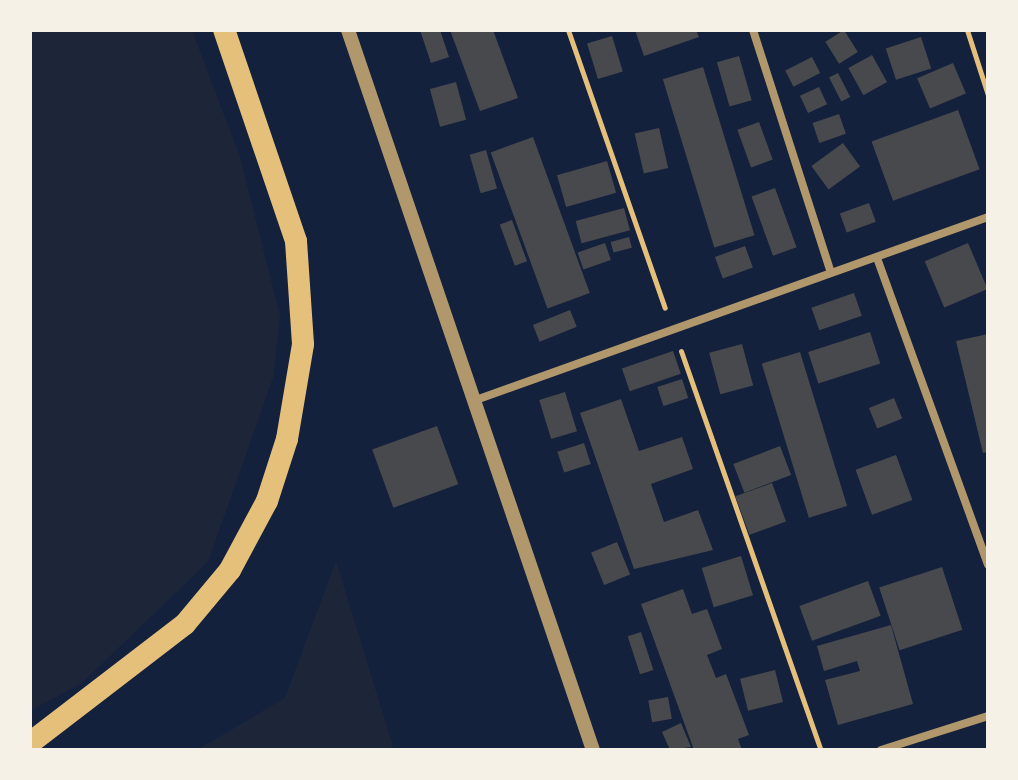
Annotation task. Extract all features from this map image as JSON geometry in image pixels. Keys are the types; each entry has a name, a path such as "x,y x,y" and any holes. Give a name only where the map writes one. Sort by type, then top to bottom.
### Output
{"highway":[{"path":"30,743 185,624 230,570 267,501 287,439 303,344 296,241 224,30"}],"street":[{"path":"348,30 593,750"},
{"path":"753,30 831,273"},
{"path":"473,401 988,217"},
{"path":"877,258 988,565"},
{"path":"881,750 988,716"}],"path":[{"path":"568,30 821,750"},
{"path":"967,30 988,95"}],"shaded area":[{"path":"30,30 192,30 240,157 280,316 273,378 208,562 82,683 30,711"},
{"path":"336,561 394,750 197,750 285,698"}],"building":[{"path":"420,30 440,30 449,57 431,63"},
{"path":"450,30 493,30 518,98 480,111"},
{"path":"635,30 696,30 699,37 644,56"},
{"path":"844,30 858,52 839,64 825,42"},
{"path":"612,36 623,71 598,79 587,44"},
{"path":"921,37 931,68 896,80 886,48"},
{"path":"872,55 887,82 863,95 848,68"},
{"path":"739,56 752,100 730,107 717,62"},
{"path":"812,57 820,73 793,87 785,71"},
{"path":"953,63 966,93 930,109 917,78"},
{"path":"703,67 754,235 714,248 663,79"},
{"path":"838,73 850,97 841,102 829,78"},
{"path":"456,82 466,120 440,127 430,89"},
{"path":"819,87 827,104 808,113 800,96"},
{"path":"958,110 980,169 893,201 872,141"},
{"path":"839,114 846,134 819,143 813,123"},
{"path":"759,122 773,160 751,167 737,130"},
{"path":"659,128 668,168 644,174 635,134"},
{"path":"533,137 590,293 547,308 491,152"},
{"path":"843,143 860,166 828,189 811,166"},
{"path":"486,150 497,188 481,193 470,155"},
{"path":"607,161 616,193 566,207 557,175"},
{"path":"775,188 797,247 773,256 752,197"},
{"path":"869,203 876,222 847,232 840,214"},
{"path":"624,208 630,230 582,243 576,221"},
{"path":"512,220 527,261 515,266 500,224"},
{"path":"629,237 632,248 613,253 611,242"},
{"path":"605,243 611,260 583,269 578,252"},
{"path":"968,243 988,289 944,307 925,261"},
{"path":"745,246 753,268 723,279 715,257"},
{"path":"854,293 862,316 819,330 811,308"},
{"path":"570,310 577,327 540,342 533,325"},
{"path":"870,332 880,363 818,383 808,352"},
{"path":"988,334 988,452 983,453 956,341"},
{"path":"742,344 753,386 720,394 709,353"},
{"path":"673,351 681,374 630,391 622,369"},
{"path":"800,352 847,506 809,518 762,364"},
{"path":"682,379 688,398 663,406 657,387"},
{"path":"565,392 577,431 551,439 539,400"},
{"path":"894,398 902,418 877,429 869,408"},
{"path":"621,399 639,451 682,437 693,469 651,484 664,522 698,510 713,550 634,569 580,413"},
{"path":"437,426 458,484 393,508 372,450"},
{"path":"584,443 591,464 564,473 557,452"},
{"path":"780,446 791,475 744,493 733,464"},
{"path":"896,455 912,500 872,515 856,470"},
{"path":"772,483 786,522 749,535 735,496"},
{"path":"617,542 630,574 604,585 591,552"},
{"path":"741,556 753,595 714,607 702,568"},
{"path":"942,567 962,630 900,650 879,587"},
{"path":"868,581 881,616 812,641 799,606"},
{"path":"683,589 692,614 707,609 722,649 707,655 716,678 726,674 749,735 738,739 742,750 694,750 641,604"},
{"path":"891,625 913,704 838,725 825,680 860,671 857,661 824,671 817,646"},
{"path":"641,632 653,670 640,674 628,636"},
{"path":"775,670 783,702 748,711 740,679"},
{"path":"668,697 672,719 652,722 648,700"},
{"path":"681,723 691,747 670,750 662,732"}]}
